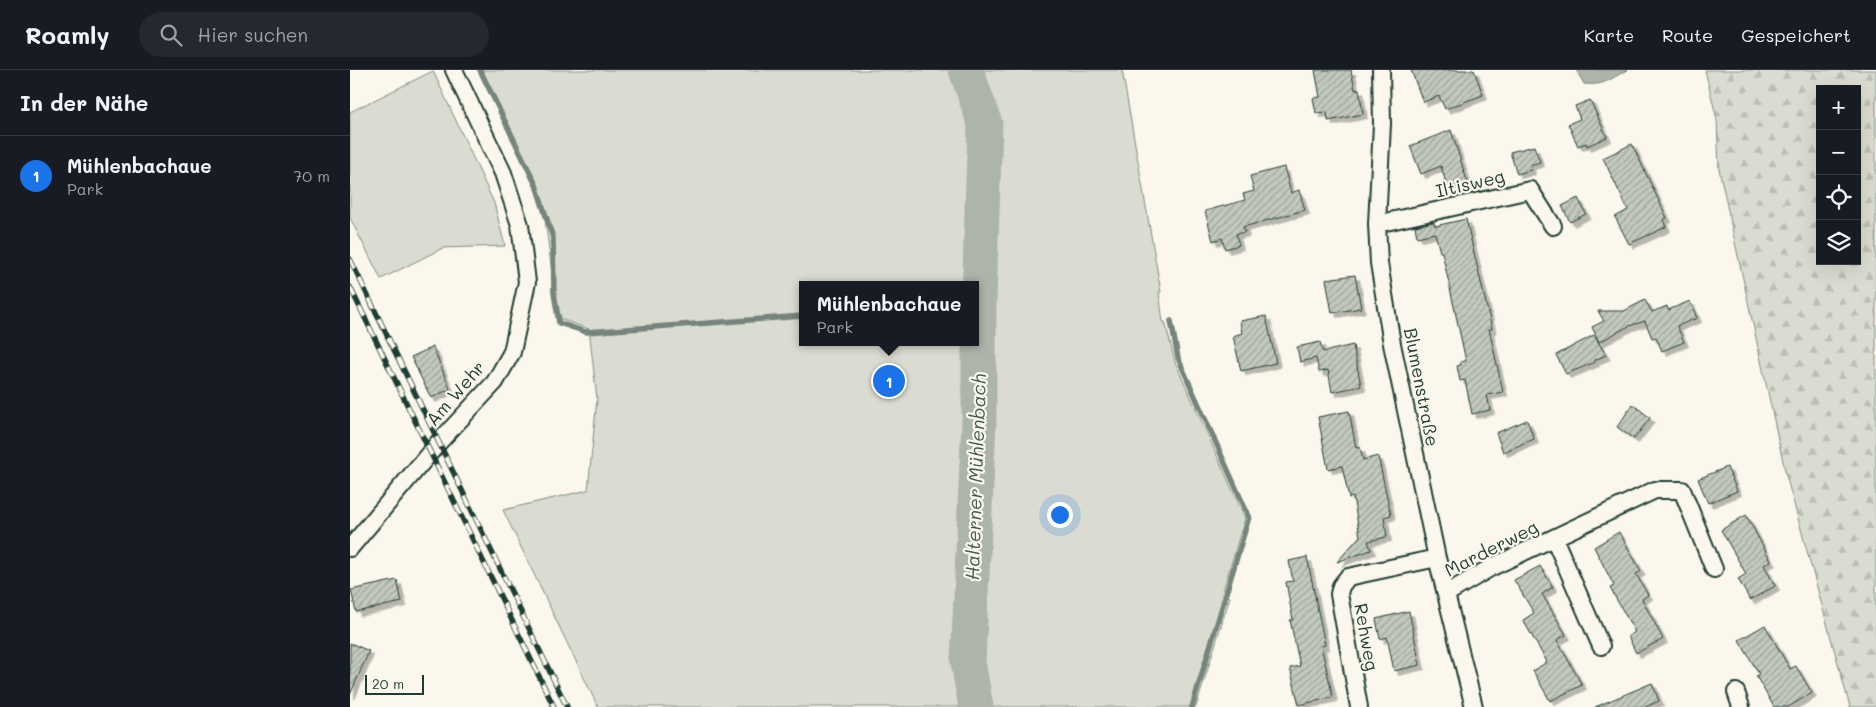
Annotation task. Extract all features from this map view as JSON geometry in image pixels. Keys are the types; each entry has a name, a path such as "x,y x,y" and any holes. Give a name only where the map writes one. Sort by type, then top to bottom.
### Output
{"street":[{"name":"Am Wehr","path":"350,548 438,442 495,382 512,352 527,282 520,225 503,173 454,70"},
{"name":"Blumenstraße","path":"1381,70 1382,124 1377,224 1379,263 1392,344 1436,558 1474,707"},
{"name":"Iltisweg","path":"1377,224 1530,190 1553,226"},
{"name":"Marderweg","path":"1446,594 1490,568 1655,490 1682,490 1714,569"},
{"name":"Marderweg","path":"1554,538 1601,646"},
{"name":"Rehweg","path":"1359,707 1338,594 1341,586 1348,577 1436,558"}],"green space":[{"path":"480,70 1122,70 1161,292 1159,292 1163,322 1165,322 1175,362 1245,518 1222,594 1230,597 1196,707 598,707 503,510 588,490 597,399 589,329 563,320 557,311 545,219 534,181"},
{"path":"1705,70 1876,70 1876,707 1850,707 1786,475 1719,169 1717,120"},
{"path":"433,71 494,203 505,246 443,248 381,279 350,218 350,112"}],"shaded area":[{"path":"1576,70 1628,70 1608,81 1598,84 1584,84"}],"building":[{"path":"1315,70 1351,70 1355,90 1359,89 1363,114 1328,121 1327,112 1316,113 1313,98 1320,97"},
{"path":"1411,70 1474,70 1483,95 1445,109 1439,96 1423,102"},
{"path":"1590,100 1607,137 1587,146 1586,143 1578,146 1568,124 1580,119 1575,106"},
{"path":"1451,130 1468,184 1448,190 1441,166 1421,174 1410,146"},
{"path":"1632,144 1667,218 1663,220 1666,227 1629,244 1615,217 1628,210 1603,158"},
{"path":"1534,146 1540,162 1530,165 1531,170 1517,174 1510,152"},
{"path":"1284,167 1291,193 1299,190 1305,210 1243,227 1245,232 1236,234 1239,245 1225,249 1222,238 1213,241 1205,211 1245,200 1243,194 1254,191 1250,176"},
{"path":"1578,198 1586,214 1570,222 1562,206"},
{"path":"1466,219 1492,329 1489,329 1503,392 1487,395 1490,410 1472,414 1465,380 1460,381 1457,366 1461,365 1460,362 1466,361 1442,252 1440,252 1435,233 1417,237 1415,226 1434,222 1435,226"},
{"path":"1355,275 1361,308 1332,313 1326,279"},
{"path":"1645,300 1652,312 1667,306 1668,310 1690,301 1697,318 1677,326 1684,342 1662,351 1656,337 1652,338 1645,321 1629,326 1599,342 1592,327 1604,321 1598,311 1624,311"},
{"path":"1266,316 1276,363 1241,371 1233,336 1242,333 1240,321"},
{"path":"1594,335 1606,355 1595,360 1595,362 1566,374 1556,355"},
{"path":"1320,342 1323,352 1353,345 1361,386 1332,392 1328,370 1319,372 1316,358 1300,362 1297,347"},
{"path":"433,347 450,389 431,398 411,357"},
{"path":"1633,404 1650,418 1634,439 1617,427"},
{"path":"1349,411 1356,448 1360,447 1363,460 1378,456 1391,515 1384,517 1387,537 1368,541 1371,550 1337,562 1360,536 1353,497 1349,498 1342,466 1328,469 1318,417"},
{"path":"1527,420 1534,439 1503,452 1496,433"},
{"path":"1727,467 1737,491 1708,503 1698,479"},
{"path":"1746,515 1771,561 1764,565 1775,586 1750,600 1738,579 1746,574 1721,530"},
{"path":"1619,532 1641,571 1636,574 1648,595 1642,599 1663,639 1636,653 1628,636 1635,632 1610,588 1614,586 1594,547"},
{"path":"1307,557 1325,645 1321,646 1333,697 1299,705 1290,668 1300,666 1290,620 1293,620 1286,582 1293,581 1289,561"},
{"path":"1540,566 1553,587 1542,594 1566,635 1557,640 1582,685 1550,701 1533,671 1547,662 1523,620 1534,613 1514,580"},
{"path":"397,580 402,602 356,612 351,590"},
{"path":"1409,611 1420,665 1394,671 1387,637 1380,639 1376,619"},
{"path":"1765,625 1790,669 1796,666 1812,693 1788,707 1774,707 1756,676 1759,674 1739,640"},
{"path":"350,643 369,651 350,695"},
{"path":"1652,683 1659,701 1645,707 1595,707"}],"waterway":[{"path":"480,70 536,185 553,238 554,293 559,323 586,332 799,316"},
{"name":"Halterner Mühlenbach","path":"966,70 985,124 979,301 979,420 968,662 976,707"},
{"path":"1171,321 1178,358 1249,517 1192,707"}],"railway":[{"path":"350,259 567,707"},
{"path":"350,287 554,707"}],"place":[{"name":"Mühlenbachaue","path":"889,381"}]}
